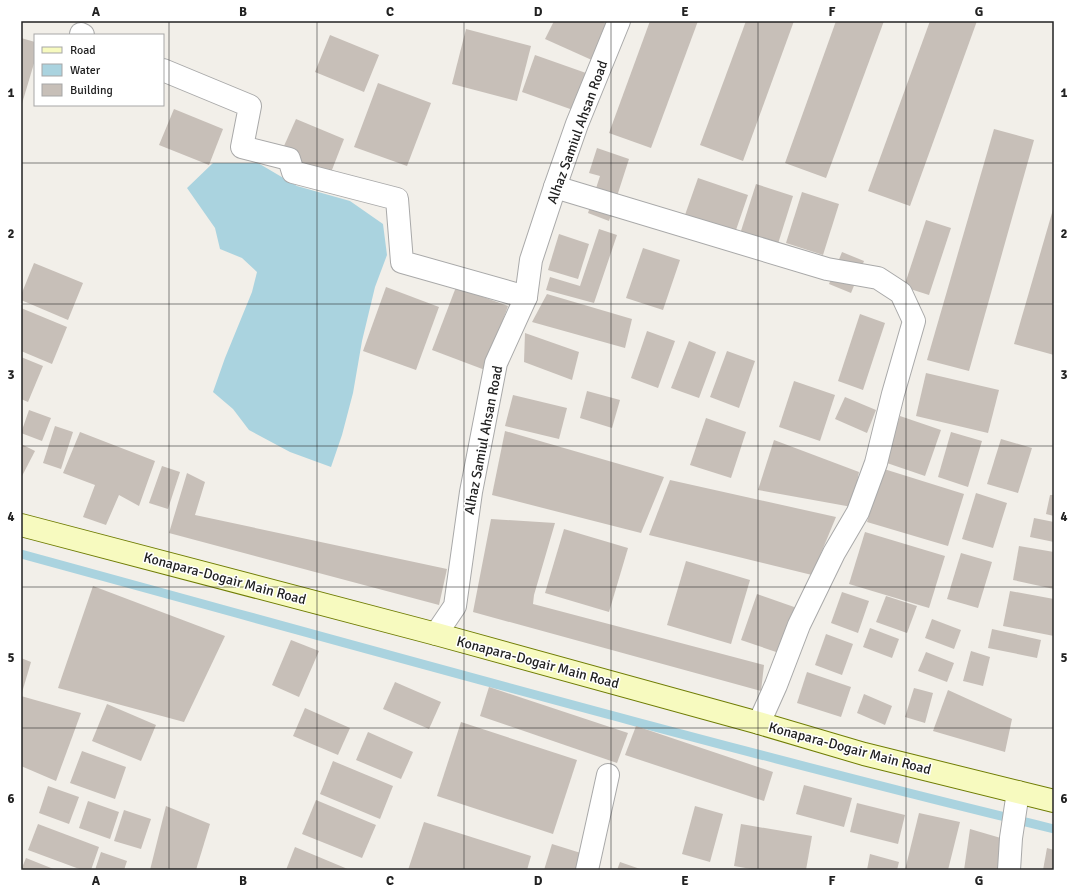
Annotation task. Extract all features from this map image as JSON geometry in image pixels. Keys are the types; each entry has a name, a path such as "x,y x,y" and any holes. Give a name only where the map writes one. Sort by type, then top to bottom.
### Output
{"main road":[{"name":"Konapara-Dogair Main Road","path":"21,525 436,634 759,723 1016,800 1054,801"}],"street":[{"name":"Alhaz Samiul Ahsan Road","path":"436,634 455,606 471,492 496,363 526,297 531,260 555,187 577,124 619,21"},
{"path":"164,70 250,106 242,147 289,159 293,172 398,199 402,262 526,297"},
{"path":"555,187 827,269 878,278 901,293 914,321 893,394 876,463 858,512 834,553 799,625 776,686 759,723"},
{"path":"588,870 608,775"},
{"path":"1009,870 1016,800"}],"water":[{"path":"213,163 258,163 297,186 350,201 383,224 387,255 375,287 362,341 353,393 342,435 331,467 290,452 249,430 233,409 213,392 252,292 257,272 242,258 220,249 215,228 187,188"}],"building":[{"path":"554,21 601,21 610,25 594,61 545,39"},
{"path":"650,21 698,21 651,148 609,133"},
{"path":"746,21 794,21 743,161 700,145"},
{"path":"836,21 884,21 826,178 785,163"},
{"path":"930,21 977,21 910,206 868,191"},
{"path":"466,29 531,46 517,101 452,84"},
{"path":"330,35 379,55 364,92 315,72"},
{"path":"21,38 34,42 34,63 21,107"},
{"path":"535,55 586,73 573,110 522,92"},
{"path":"378,83 431,103 407,166 354,147"},
{"path":"174,109 223,129 209,165 159,145"},
{"path":"296,119 344,139 330,175 280,155"},
{"path":"994,129 1034,140 969,371 927,360"},
{"path":"597,148 629,159 609,221 588,213 600,176 589,173"},
{"path":"698,178 748,195 735,233 685,215"},
{"path":"756,184 793,196 777,247 740,234"},
{"path":"802,192 839,204 823,255 786,243"},
{"path":"1054,206 1054,355 1014,344"},
{"path":"926,220 951,228 929,295 904,287"},
{"path":"599,229 617,235 594,303 546,290 550,277 580,286"},
{"path":"559,234 589,244 578,279 548,270"},
{"path":"643,248 680,260 663,310 626,298"},
{"path":"842,252 864,261 851,293 829,284"},
{"path":"34,263 83,283 68,320 21,300 21,295"},
{"path":"386,287 439,307 416,370 363,351"},
{"path":"456,287 508,306 485,370 432,350"},
{"path":"547,294 632,319 625,348 532,322"},
{"path":"21,308 67,327 52,364 21,351"},
{"path":"860,314 885,323 863,390 838,381"},
{"path":"647,331 675,341 658,388 631,378"},
{"path":"525,333 579,352 572,380 524,362"},
{"path":"689,341 716,352 699,398 671,388"},
{"path":"727,351 755,361 739,408 710,397"},
{"path":"21,357 43,366 28,402 21,399"},
{"path":"926,373 999,390 988,433 916,416"},
{"path":"794,381 835,395 820,441 779,427"},
{"path":"587,391 620,400 612,428 580,418"},
{"path":"513,395 567,408 559,439 505,426"},
{"path":"845,397 876,410 867,433 835,419"},
{"path":"29,410 51,418 42,441 21,433"},
{"path":"900,416 941,430 925,476 884,462"},
{"path":"706,418 746,432 731,478 690,465"},
{"path":"55,426 73,432 61,469 43,463"},
{"path":"505,431 664,477 641,533 492,495"},
{"path":"80,432 155,461 139,506 119,495 106,525 83,517 95,485 63,473"},
{"path":"951,432 982,441 968,487 938,477"},
{"path":"1001,439 1032,448 1018,493 987,484"},
{"path":"774,440 859,472 852,507 758,490"},
{"path":"21,444 35,451 21,478"},
{"path":"162,466 180,472 168,509 149,503"},
{"path":"884,469 964,494 948,546 867,522"},
{"path":"187,473 205,482 195,515 447,569 439,605 169,533"},
{"path":"670,480 836,517 812,575 649,535"},
{"path":"976,493 1007,503 993,548 962,539"},
{"path":"1050,495 1054,495 1054,516 1046,514"},
{"path":"1034,518 1054,522 1054,542 1030,537"},
{"path":"491,519 555,523 534,595 533,604 764,665 761,691 473,612"},
{"path":"564,529 628,548 609,612 545,593"},
{"path":"865,532 945,556 929,608 849,584"},
{"path":"1019,546 1054,552 1054,589 1013,580"},
{"path":"961,553 992,562 978,608 947,599"},
{"path":"686,561 750,580 731,644 667,625"},
{"path":"93,586 225,636 184,722 58,688"},
{"path":"1010,591 1054,599 1054,636 1003,626"},
{"path":"842,592 869,601 858,633 831,623"},
{"path":"757,594 797,608 782,654 741,640"},
{"path":"886,596 917,606 907,633 876,622"},
{"path":"932,619 961,630 954,649 925,638"},
{"path":"870,628 899,639 892,658 863,647"},
{"path":"992,629 1041,640 1037,658 988,648"},
{"path":"826,634 853,644 842,675 815,665"},
{"path":"291,640 319,651 299,697 272,685"},
{"path":"971,651 990,657 983,686 963,681"},
{"path":"926,652 954,663 947,682 918,671"},
{"path":"21,658 31,662 21,696"},
{"path":"807,672 851,687 841,717 797,703"},
{"path":"395,682 441,702 429,729 383,709"},
{"path":"489,687 628,733 617,763 480,716"},
{"path":"914,688 933,693 925,723 905,717"},
{"path":"948,690 1012,719 1005,752 933,731"},
{"path":"864,694 892,706 885,725 857,713"},
{"path":"21,696 81,713 56,781 21,766"},
{"path":"107,704 156,725 141,761 92,741"},
{"path":"305,708 350,728 338,755 293,736"},
{"path":"461,722 577,760 553,834 437,796"},
{"path":"636,726 773,772 764,801 625,755"},
{"path":"368,732 413,752 401,779 356,760"},
{"path":"82,751 126,767 115,799 70,783"},
{"path":"333,761 393,786 380,819 320,794"},
{"path":"804,785 852,798 844,827 796,814"},
{"path":"48,786 79,797 69,824 39,813"},
{"path":"316,800 376,825 362,858 302,834"},
{"path":"88,801 119,812 110,839 79,828"},
{"path":"857,803 905,815 898,844 850,832"},
{"path":"166,806 210,824 196,870 150,870"},
{"path":"695,806 723,814 710,862 682,854"},
{"path":"124,810 151,819 141,849 114,841"},
{"path":"919,813 960,822 948,870 905,870"},
{"path":"424,822 531,856 527,870 408,870"},
{"path":"38,824 99,847 91,870 82,870 28,850"},
{"path":"741,824 812,836 806,870 757,870 734,866"},
{"path":"970,829 1011,841 1007,870 964,870"},
{"path":"552,844 600,859 596,870 544,870"},
{"path":"295,847 350,870 286,870"},
{"path":"1047,848 1054,850 1054,870 1043,870"},
{"path":"101,852 127,861 124,870 95,870"},
{"path":"870,854 899,862 897,870 867,870"},
{"path":"26,858 56,870 21,870"},
{"path":"620,862 643,870 617,870"}],"waterway":[{"path":"21,554 666,730 1054,829"}]}
